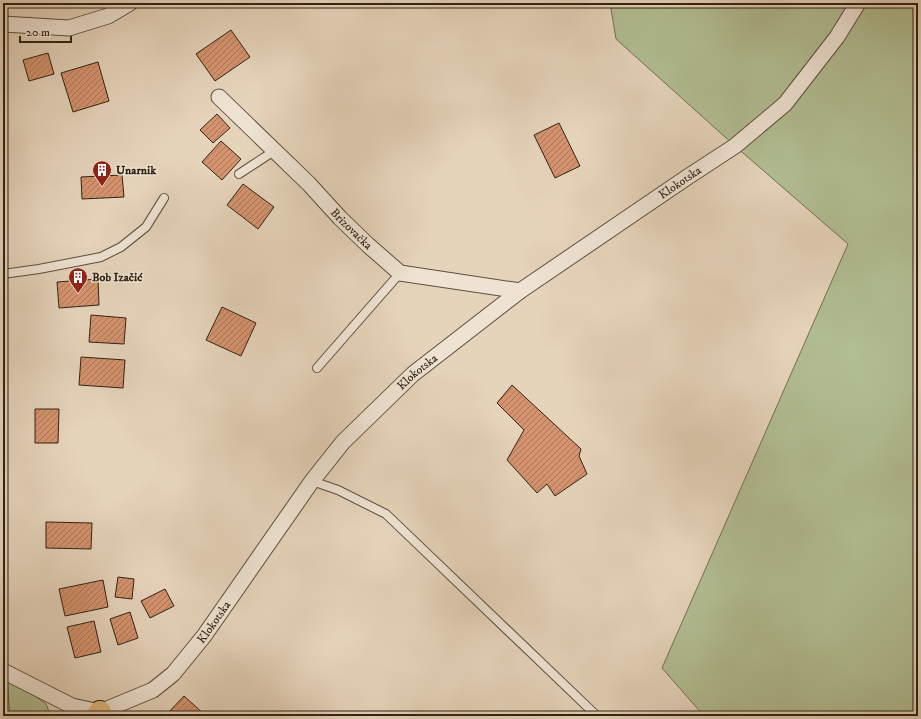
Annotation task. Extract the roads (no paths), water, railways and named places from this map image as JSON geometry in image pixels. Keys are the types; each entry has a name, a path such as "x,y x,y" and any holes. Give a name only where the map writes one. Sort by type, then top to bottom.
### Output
{"street":[{"path":"3,24 69,28 108,16 130,3"},
{"name":"Klokotska","path":"3,671 72,706 99,714 153,690 173,674 204,636 312,481 343,442 413,374 520,291 735,146 785,104 837,37 858,3"},
{"name":"Brizovačka","path":"219,97 309,184 351,229 400,273"},
{"path":"400,273 520,291"}],"lane":[{"path":"239,174 274,151"},
{"path":"3,274 39,269 101,257 121,247 146,227 164,198"},
{"path":"316,368 400,273"},
{"path":"312,481 338,490 386,514 597,716"}],"place":[{"name":"Unarnik","path":"102,187"},
{"name":"Bob Izačić","path":"78,294"}]}
